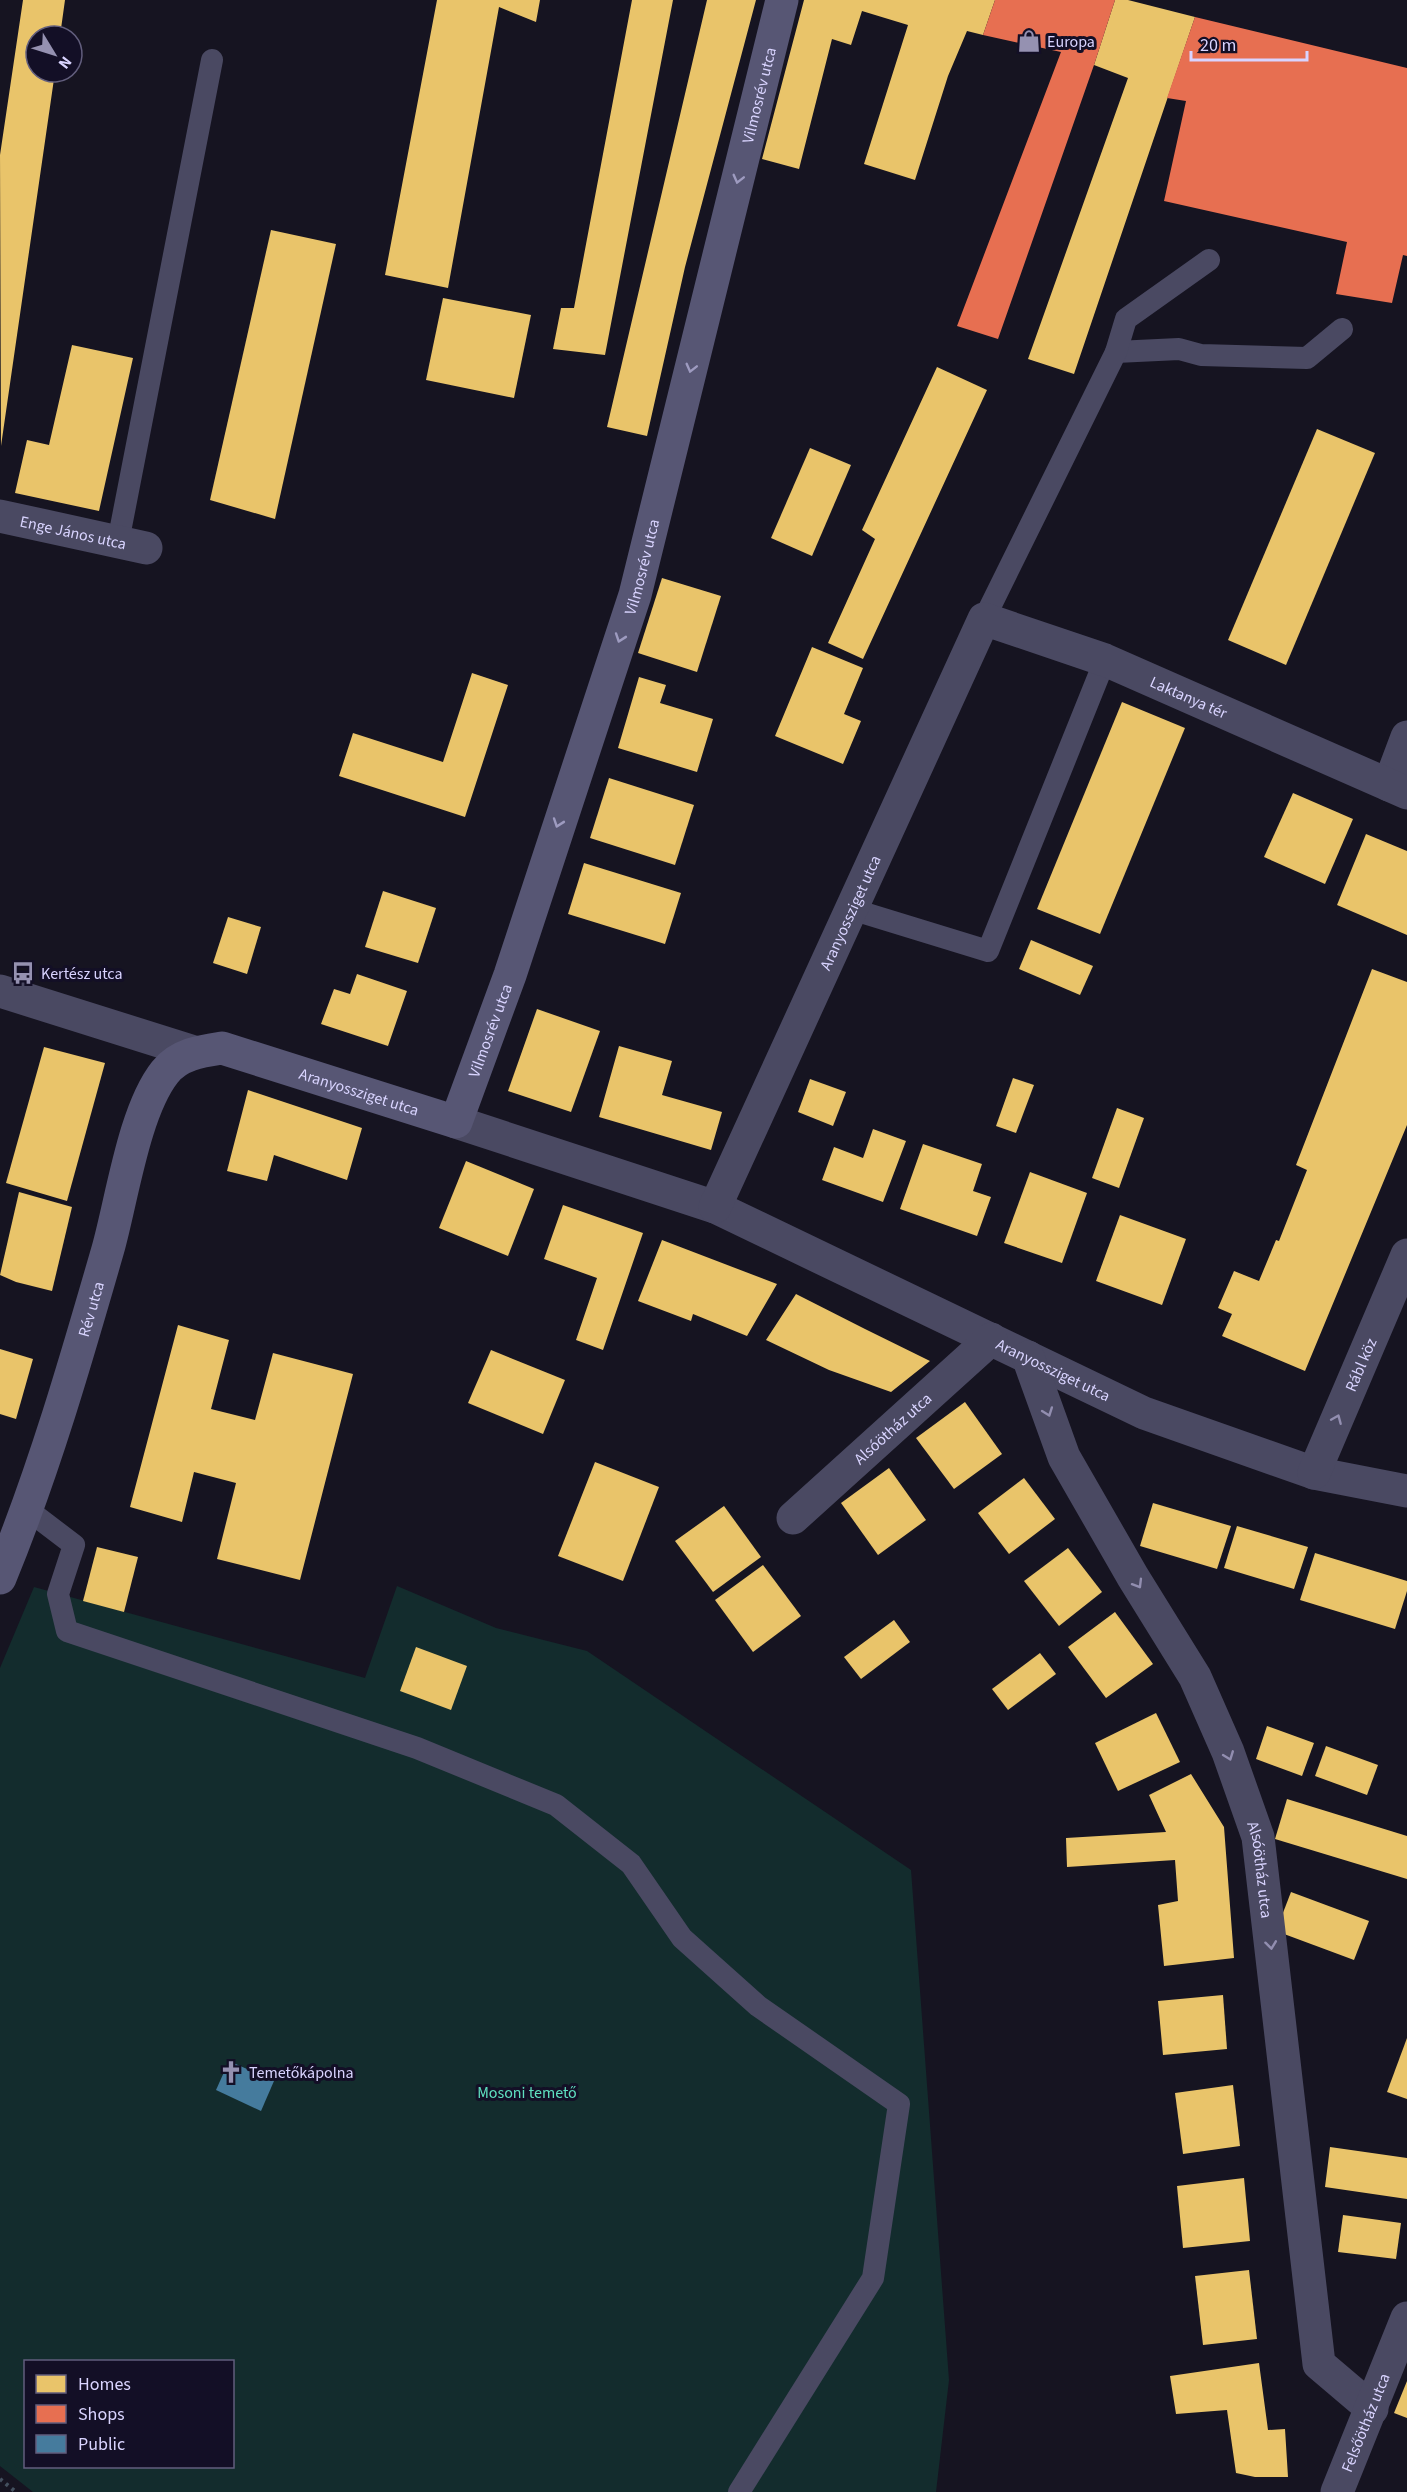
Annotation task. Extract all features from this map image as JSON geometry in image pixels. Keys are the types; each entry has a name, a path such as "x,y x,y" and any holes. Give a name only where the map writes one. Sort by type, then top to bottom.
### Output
{"main road":[{"name":"Vilmosrév utca","path":"456,1122 510,975 635,595 782,0"},
{"name":"Aranyossziget utca","path":"194,1052 222,1048 456,1122"},
{"name":"Rév utca","path":"0,1578 28,1510 57,1421 108,1247 145,1106 166,1070 194,1052"}],"street":[{"name":"Enge János utca","path":"0,516 132,545"},
{"name":"Aranyossziget utca","path":"715,1207 984,618"},
{"name":"Laktanya tér","path":"984,618 1105,660 1398,789"},
{"path":"1398,789 1407,737"},
{"name":"Aranyossziget utca","path":"0,992 194,1052"},
{"name":"Aranyossziget utca","path":"456,1122 715,1207 1144,1413 1314,1473 1407,1491"},
{"name":"Rábl köz","path":"1314,1473 1407,1255"},
{"name":"Alsóötház utca","path":"793,1518 991,1339"},
{"name":"Alsóötház utca","path":"1028,1357 1065,1456 1133,1577 1195,1677 1228,1752 1258,1838 1319,2364 1372,2409"},
{"name":"Felsőötház utca","path":"1337,2492 1407,2318"}],"lane":[{"path":"132,545 212,60"},
{"path":"984,618 1116,352 1126,319 1209,261"},
{"path":"1116,352 1179,349 1201,355 1307,358 1342,329"},
{"path":"851,909 988,951 1105,660"},
{"path":"28,1510 74,1545 58,1594 67,1631 417,1748 556,1804 631,1864 682,1938 758,2006 899,2104 873,2278 739,2492"}],"path":[{"path":"0,2479 16,2492"}],"green space":[{"name":"Mosoni temető","path":"397,1586 496,1628 587,1651 911,1870 949,2380 936,2492 33,2492 0,2466 0,1668 34,1587 365,1678"}],"building: Homes":[{"path":"23,0 65,0 62,24 24,24 24,84 53,84 1,446 0,155"},
{"path":"437,0 540,0 536,22 499,7 448,288 385,275"},
{"path":"632,0 673,0 605,355 553,349 561,308 574,308"},
{"path":"707,0 756,0 685,267 647,436 607,427"},
{"path":"804,0 995,0 983,35 967,31 948,76 915,180 864,164 908,25 862,11 851,45 832,39 799,169 762,159"},
{"path":"1115,0 1128,0 1195,17 1074,374 1028,359 1128,78 1094,65"},
{"path":"271,230 336,244 275,519 210,500"},
{"path":"443,298 531,315 514,398 426,380"},
{"path":"72,345 133,358 99,511 15,493 27,440 49,445"},
{"path":"937,367 987,390 863,659 828,643 875,539 862,530"},
{"path":"1317,429 1375,453 1286,665 1228,640"},
{"path":"810,448 851,465 812,556 771,538"},
{"path":"662,578 721,596 697,672 638,653"},
{"path":"812,647 863,668 844,714 861,721 843,764 775,736"},
{"path":"472,673 508,685 465,817 339,776 353,733 443,762"},
{"path":"639,677 666,685 660,703 713,719 697,772 618,748"},
{"path":"1122,702 1185,728 1100,934 1037,909"},
{"path":"609,778 694,805 675,865 590,838"},
{"path":"1293,793 1353,819 1325,884 1264,857"},
{"path":"1366,834 1407,851 1407,935 1337,905"},
{"path":"584,863 681,893 665,944 568,914"},
{"path":"383,891 436,908 418,963 365,947"},
{"path":"228,917 261,927 247,974 213,963"},
{"path":"1031,940 1093,966 1080,995 1019,969"},
{"path":"1372,969 1407,982 1407,1125 1305,1371 1222,1336 1232,1314 1218,1308 1234,1271 1259,1281 1276,1240 1279,1241 1307,1170 1296,1165"},
{"path":"357,974 407,991 388,1046 321,1024 334,989 350,994"},
{"path":"537,1009 600,1031 571,1112 508,1091"},
{"path":"619,1046 672,1061 662,1095 722,1112 711,1150 599,1117"},
{"path":"44,1047 105,1063 67,1201 6,1183"},
{"path":"1013,1078 1034,1085 1016,1133 996,1126"},
{"path":"810,1079 846,1092 833,1126 798,1112"},
{"path":"248,1090 362,1128 347,1180 274,1155 267,1181 227,1171"},
{"path":"1117,1108 1144,1118 1119,1188 1092,1178"},
{"path":"873,1129 906,1141 883,1202 822,1180 834,1147 863,1158"},
{"path":"923,1144 982,1164 973,1191 991,1197 977,1236 900,1209"},
{"path":"466,1161 534,1189 508,1256 439,1228"},
{"path":"1030,1172 1087,1193 1062,1263 1004,1243"},
{"path":"19,1192 72,1207 52,1291 16,1282 0,1275"},
{"path":"563,1205 643,1233 603,1350 576,1340 597,1278 544,1259"},
{"path":"1120,1215 1186,1239 1162,1305 1096,1281"},
{"path":"662,1240 777,1284 747,1336 693,1314 691,1321 638,1301"},
{"path":"796,1294 930,1361 891,1392 829,1370 766,1340"},
{"path":"178,1325 229,1340 211,1409 255,1420 273,1353 353,1374 300,1580 217,1559 236,1483 194,1472 182,1522 130,1507"},
{"path":"0,1349 33,1359 16,1419 0,1414"},
{"path":"491,1350 565,1380 543,1434 468,1403"},
{"path":"965,1402 1002,1454 954,1489 916,1438"},
{"path":"595,1462 659,1487 623,1581 558,1556"},
{"path":"889,1468 926,1520 878,1555 841,1503"},
{"path":"1024,1478 1055,1519 1009,1554 978,1513"},
{"path":"1153,1503 1231,1526 1217,1569 1140,1546"},
{"path":"724,1506 761,1557 713,1592 675,1541"},
{"path":"1237,1526 1308,1547 1294,1589 1224,1568"},
{"path":"97,1547 138,1557 124,1612 83,1601"},
{"path":"1068,1548 1102,1592 1059,1626 1024,1581"},
{"path":"1315,1553 1407,1581 1407,1591 1395,1629 1300,1600"},
{"path":"763,1565 801,1616 753,1652 715,1600"},
{"path":"1115,1612 1153,1664 1106,1698 1068,1647"},
{"path":"894,1620 910,1642 861,1679 844,1657"},
{"path":"416,1647 467,1666 451,1710 400,1691"},
{"path":"1040,1653 1056,1674 1008,1710 992,1689"},
{"path":"1156,1713 1180,1762 1118,1791 1095,1743"},
{"path":"1267,1726 1314,1743 1302,1776 1256,1759"},
{"path":"1326,1746 1378,1765 1367,1795 1315,1776"},
{"path":"1191,1774 1224,1827 1234,1958 1164,1966 1158,1905 1178,1901 1175,1860 1067,1867 1066,1838 1166,1832 1149,1795"},
{"path":"1287,1799 1407,1836 1407,1879 1275,1839"},
{"path":"1291,1892 1369,1921 1354,1960 1276,1931"},
{"path":"1223,1995 1227,2049 1163,2055 1158,2001"},
{"path":"1407,2038 1407,2099 1387,2092"},
{"path":"1233,2085 1240,2146 1183,2154 1175,2093"},
{"path":"1330,2147 1407,2158 1407,2199 1325,2187"},
{"path":"1244,2178 1250,2241 1183,2248 1177,2186"},
{"path":"1343,2215 1401,2223 1396,2259 1338,2252"},
{"path":"1249,2270 1257,2339 1203,2345 1195,2276"},
{"path":"1259,2363 1268,2430 1285,2429 1288,2477 1255,2477 1236,2473 1227,2410 1176,2414 1170,2376"},
{"path":"1407,2381 1407,2418 1394,2413"}],"building: Shops":[{"path":"995,0 1115,0 998,339 957,326 1061,52 983,35"},
{"path":"1195,17 1407,68 1407,256 1403,255 1392,303 1336,294 1347,242 1164,201 1186,101 1167,98"}],"building: Public":[{"path":"229,2061 274,2081 261,2111 216,2090"}],"place":[{"name":"Europa","path":"1029,41"},
{"name":"Kertész utca","path":"23,973"},
{"name":"Temetőkápolna","path":"231,2072"}]}
